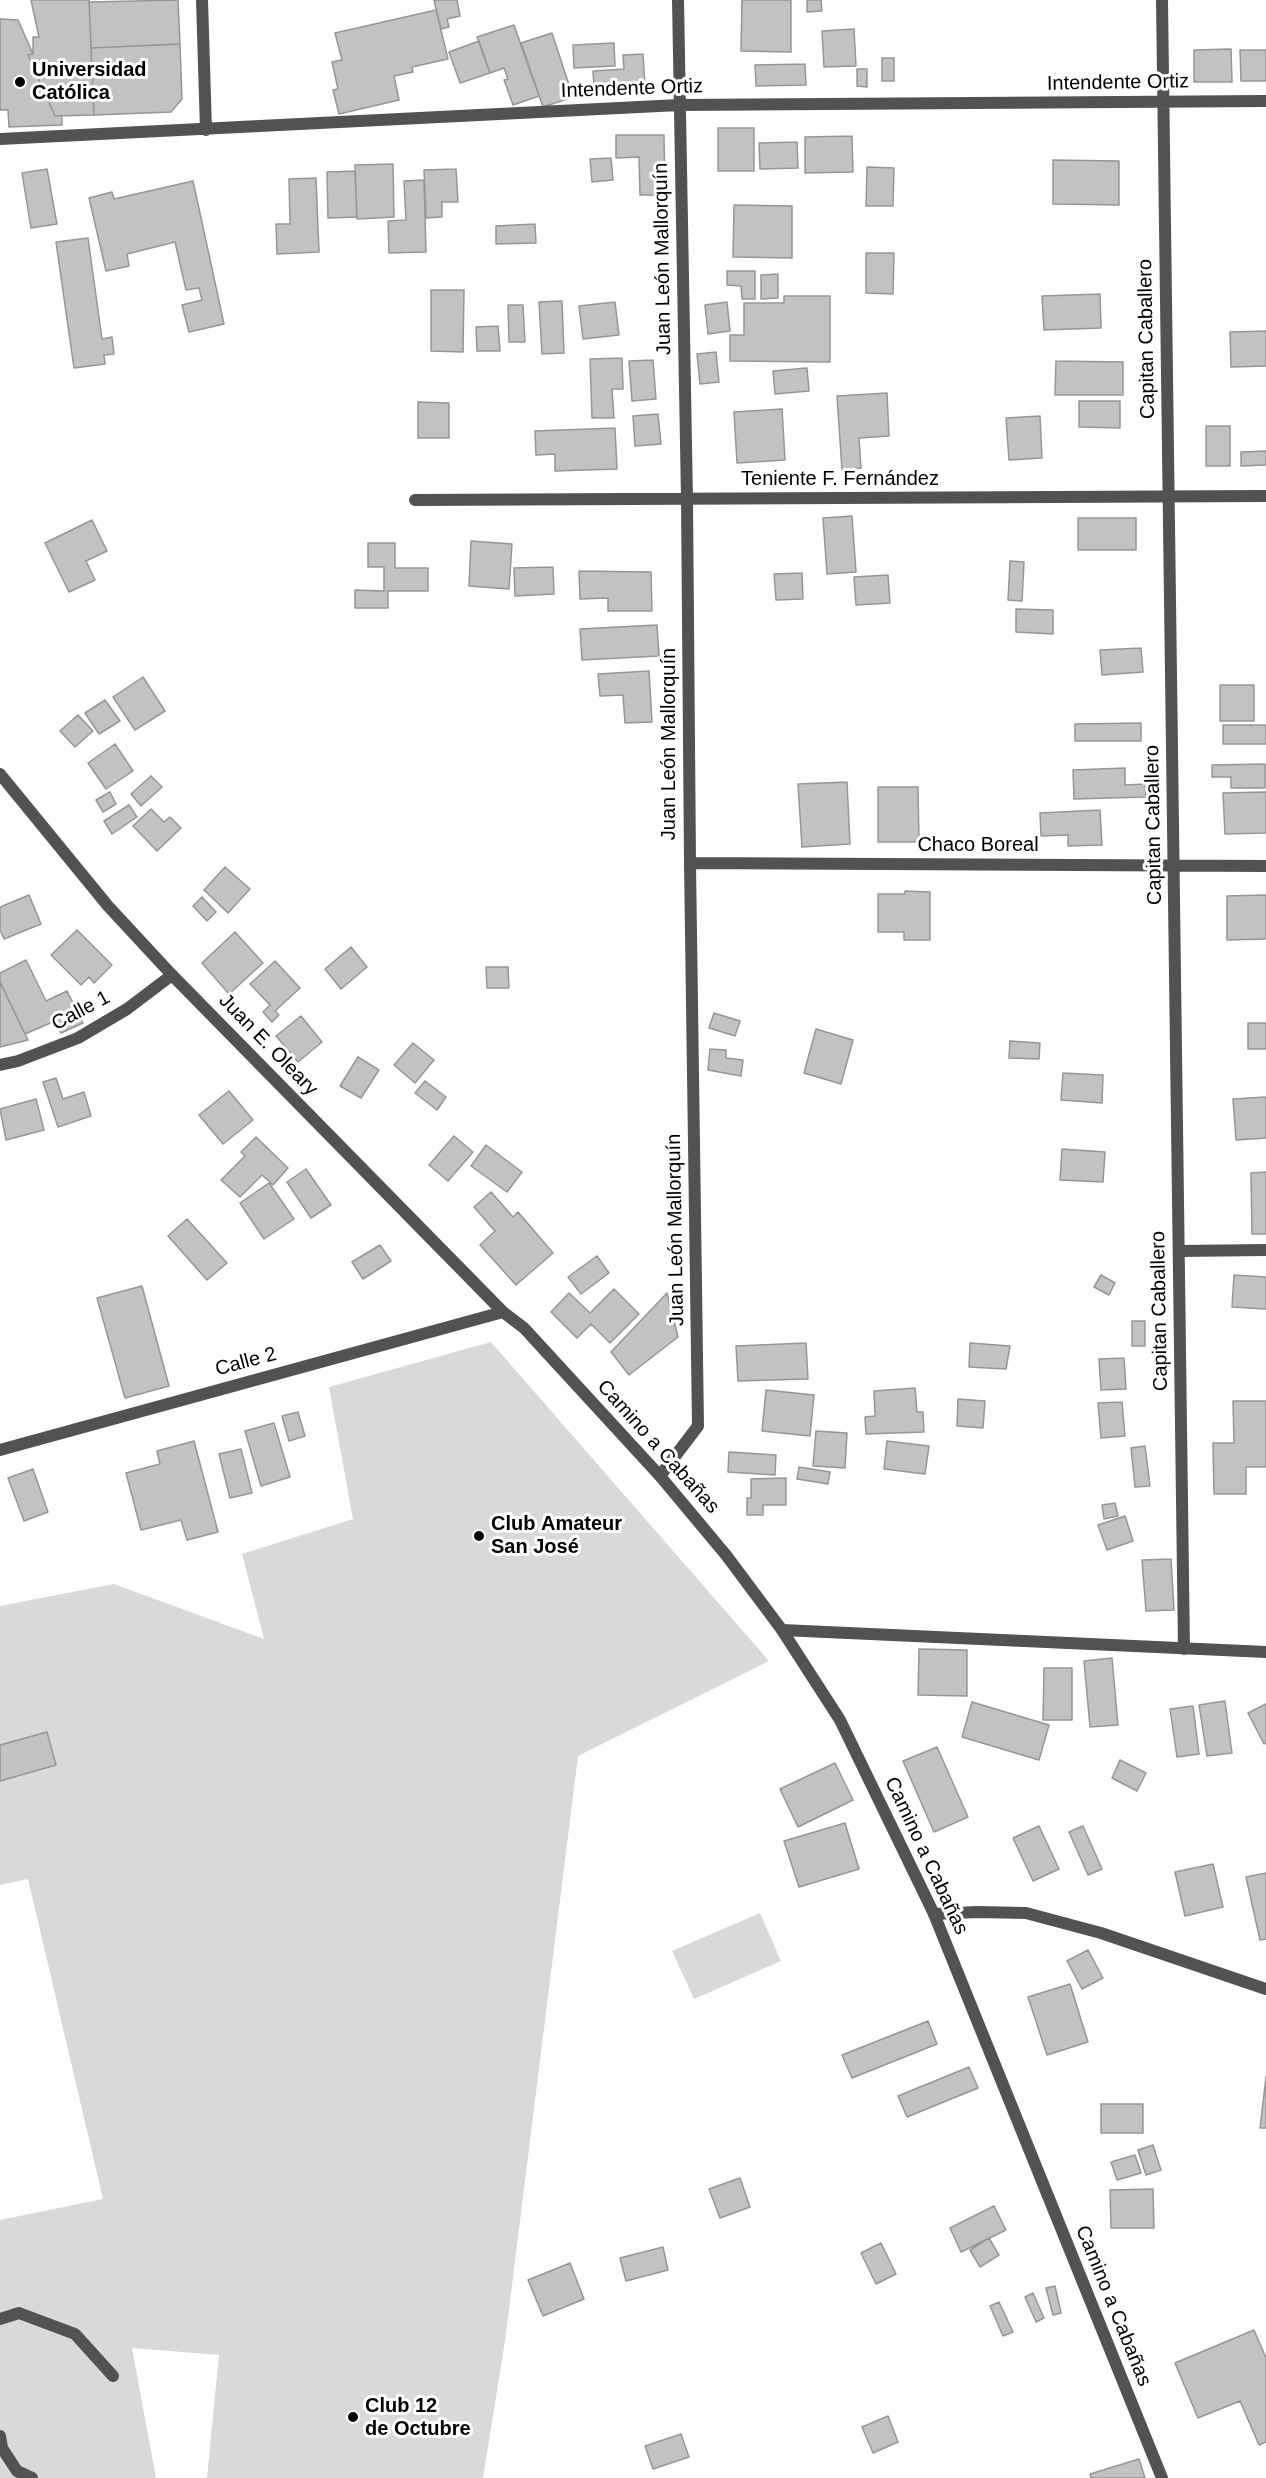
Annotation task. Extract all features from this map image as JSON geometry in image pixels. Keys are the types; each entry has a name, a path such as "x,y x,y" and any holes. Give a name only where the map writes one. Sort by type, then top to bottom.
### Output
{"street":[{"path":"202,0 206,130"},
{"name":"Juan León Mallorquín","path":"660,1476 698,1426 687,499 678,0"},
{"name":"Capitan Caballero","path":"1162,0 1184,1649"},
{"name":"Intendente Ortiz","path":"0,139 679,105 1266,101"},
{"name":"Teniente F. Fernández","path":"415,500 1266,496"},
{"name":"Juan E. Oleary","path":"0,774 108,906 172,975 503,1312 524,1328"},
{"name":"Chaco Boreal","path":"690,863 1266,866"},
{"name":"Calle 1","path":"0,1065 18,1061 78,1038 126,1009 172,975"},
{"path":"1179,1251 1266,1250"},
{"name":"Calle 2","path":"0,1450 503,1312"},
{"name":"Camino a Cabañas","path":"524,1328 660,1476 726,1555 782,1630 840,1720 934,1914 1162,2478"},
{"path":"782,1630 1266,1652"},
{"path":"934,1914 1026,1913 1101,1933 1266,1989"},
{"path":"0,2319 19,2313 75,2334 113,2376"},
{"path":"0,2436 2,2448 17,2471 32,2478"}],"shaded area":[{"path":"491,1342 769,1661 578,1756 505,2341 483,2478 207,2478 219,2355 132,2348 156,2478 0,2478 0,2220 103,2199 28,1879 0,1885 0,1606 114,1584 264,1639 242,1554 353,1519 329,1387"},
{"path":"760,1913 781,1961 694,1999 672,1951"}],"building":[{"path":"31,0 89,0 94,115 55,116 28,55 33,54 33,37 39,37"},
{"path":"178,0 180,44 91,48 89,2"},
{"path":"434,0 457,0 460,16 447,19 449,27 441,29"},
{"path":"742,0 791,0 791,52 741,51"},
{"path":"807,0 821,0 822,11 807,12"},
{"path":"436,10 448,59 412,67 413,72 394,76 399,100 339,114 333,90 338,89 332,62 342,60 335,33"},
{"name":"Universidad Católica","path":"0,19 18,20 33,54 28,55 55,116 62,116 62,125 9,127 8,110 0,110"},
{"path":"514,25 539,96 513,105 504,80 508,79 504,68 490,73 477,37"},
{"path":"854,29 856,66 824,67 822,31"},
{"path":"552,33 573,97 543,107 521,43"},
{"path":"479,41 490,73 460,83 449,52"},
{"path":"614,43 615,66 574,68 573,45"},
{"path":"180,44 182,99 171,112 94,115 91,48"},
{"path":"1231,49 1232,82 1194,82 1194,50"},
{"path":"1240,50 1266,50 1266,81 1241,81"},
{"path":"643,54 645,85 594,88 593,71 624,69 623,55"},
{"path":"882,58 894,58 894,81 882,81"},
{"path":"805,64 806,85 756,86 755,65"},
{"path":"857,69 867,69 867,87 857,86"},
{"path":"718,128 754,128 754,171 718,171"},
{"path":"616,135 664,135 665,195 640,195 639,157 616,158"},
{"path":"852,136 853,172 805,173 805,137"},
{"path":"797,142 798,168 760,169 759,143"},
{"path":"611,158 613,180 592,182 590,159"},
{"path":"1053,160 1119,161 1119,205 1053,204"},
{"path":"393,164 394,217 357,219 355,165"},
{"path":"867,167 894,168 893,206 866,206"},
{"path":"47,169 57,224 31,228 22,173"},
{"path":"456,169 458,202 442,202 442,217 426,218 424,170"},
{"path":"355,171 357,217 328,218 327,172"},
{"path":"316,178 319,252 277,254 276,224 290,224 289,179"},
{"path":"424,180 426,252 389,253 388,221 406,220 404,181"},
{"path":"193,181 224,324 189,332 182,305 202,300 199,288 186,290 175,242 127,254 129,266 106,271 89,198 112,192 114,199"},
{"path":"734,205 792,206 792,258 733,257"},
{"path":"535,224 536,243 496,244 496,226"},
{"path":"88,238 102,339 112,337 114,354 104,355 105,364 74,368 56,242"},
{"path":"866,253 894,253 893,294 866,293"},
{"path":"727,271 755,271 755,299 742,299 741,286 727,285"},
{"path":"778,274 778,298 761,299 761,275"},
{"path":"431,290 464,290 463,352 431,351"},
{"path":"1100,294 1101,328 1044,330 1042,296"},
{"path":"784,296 830,296 830,362 730,361 730,335 744,335 744,303 784,303"},
{"path":"562,301 564,353 542,354 539,302"},
{"path":"615,302 619,335 583,339 579,306"},
{"path":"727,302 730,331 708,334 705,305"},
{"path":"508,305 523,305 525,342 509,342"},
{"path":"498,326 500,351 477,351 476,327"},
{"path":"1266,331 1266,366 1231,367 1230,332"},
{"path":"716,352 719,382 700,384 697,354"},
{"path":"622,358 623,389 612,389 614,418 592,418 590,359"},
{"path":"653,360 656,399 632,401 629,361"},
{"path":"1056,361 1123,362 1123,395 1055,395"},
{"path":"807,368 809,391 775,394 773,371"},
{"path":"887,393 889,436 859,438 861,468 842,470 837,396"},
{"path":"1079,401 1120,401 1120,428 1079,427"},
{"path":"418,402 449,403 449,438 418,438"},
{"path":"782,409 785,460 737,463 734,412"},
{"path":"658,414 661,444 635,446 633,416"},
{"path":"1040,416 1042,458 1009,460 1006,418"},
{"path":"1206,426 1230,426 1230,466 1206,466"},
{"path":"615,428 617,469 555,471 555,454 536,455 535,431"},
{"path":"1266,451 1266,465 1241,466 1241,452"},
{"path":"852,516 856,572 827,574 823,518"},
{"path":"1078,518 1136,518 1136,550 1078,550"},
{"path":"92,520 107,551 86,561 95,580 69,592 45,543"},
{"path":"471,541 512,544 509,589 469,586"},
{"path":"368,543 395,543 395,568 428,568 428,591 388,591 388,608 355,608 355,590 384,591 384,567 368,567"},
{"path":"1010,561 1024,562 1022,601 1008,600"},
{"path":"553,567 554,594 515,596 514,568"},
{"path":"579,571 651,572 652,611 608,611 608,598 580,599"},
{"path":"802,573 803,599 776,600 774,574"},
{"path":"888,575 890,603 856,605 854,577"},
{"path":"1016,609 1053,610 1053,634 1016,632"},
{"path":"657,625 659,656 582,660 580,629"},
{"path":"1141,648 1143,672 1102,675 1100,650"},
{"path":"649,671 652,722 625,723 623,695 600,696 598,674"},
{"path":"143,677 165,711 135,730 113,697"},
{"path":"1220,685 1254,685 1254,721 1220,721"},
{"path":"105,700 120,721 99,734 85,713"},
{"path":"78,715 93,731 75,747 60,731"},
{"path":"1141,723 1141,741 1075,741 1075,724"},
{"path":"1223,725 1266,725 1266,744 1223,744"},
{"path":"115,744 133,771 106,789 88,763"},
{"path":"1265,764 1265,788 1231,788 1231,777 1212,777 1212,765"},
{"path":"1125,768 1125,785 1145,784 1146,797 1074,799 1073,770"},
{"path":"151,776 162,787 141,806 131,794"},
{"path":"847,782 850,844 802,847 798,784"},
{"path":"878,787 918,787 919,842 878,842"},
{"path":"110,792 116,804 103,812 96,800"},
{"path":"1266,792 1266,833 1225,834 1223,793"},
{"path":"129,805 137,817 112,834 104,821"},
{"path":"151,809 164,822 170,817 181,828 157,851 133,826"},
{"path":"1100,810 1102,845 1068,846 1068,835 1041,836 1040,813"},
{"path":"225,867 250,889 228,913 204,890"},
{"path":"905,891 930,892 930,940 904,940 904,932 878,932 878,894 905,894"},
{"path":"29,895 41,924 4,939 0,930 0,907"},
{"path":"1266,895 1266,939 1227,940 1227,896"},
{"path":"202,897 216,912 207,921 193,906"},
{"path":"77,930 112,965 94,983 89,977 81,985 51,955"},
{"path":"235,932 263,963 229,994 202,963"},
{"path":"351,947 367,967 341,989 325,969"},
{"path":"26,960 46,1001 67,991 83,1023 61,1033 55,1021 25,1034 0,982 0,973"},
{"path":"275,961 300,988 275,1011 279,1015 272,1022 263,1012 270,1005 250,984"},
{"path":"486,967 508,967 509,988 487,988"},
{"path":"0,982 28,1040 0,1047"},
{"path":"714,1013 740,1021 735,1036 709,1028"},
{"path":"301,1016 322,1042 298,1062 276,1036"},
{"path":"1248,1023 1266,1023 1266,1049 1248,1049"},
{"path":"816,1029 853,1040 841,1084 804,1073"},
{"path":"1010,1041 1040,1043 1039,1059 1009,1058"},
{"path":"413,1043 434,1060 415,1083 394,1065"},
{"path":"710,1049 726,1050 726,1058 743,1060 741,1076 708,1070"},
{"path":"358,1057 379,1070 361,1098 340,1086"},
{"path":"1063,1073 1103,1075 1102,1103 1061,1100"},
{"path":"56,1078 63,1099 84,1092 91,1116 58,1127 43,1082"},
{"path":"425,1081 446,1097 437,1110 415,1093"},
{"path":"229,1091 253,1120 223,1144 199,1115"},
{"path":"1266,1097 1266,1138 1236,1140 1233,1099"},
{"path":"36,1099 44,1130 6,1140 0,1109"},
{"path":"454,1136 473,1152 448,1181 429,1165"},
{"path":"256,1137 288,1168 273,1185 262,1175 240,1197 221,1180 245,1156 241,1152"},
{"path":"486,1145 522,1172 507,1192 471,1166"},
{"path":"1062,1149 1105,1152 1103,1182 1060,1180"},
{"path":"306,1169 331,1205 311,1218 287,1182"},
{"path":"1266,1172 1266,1234 1252,1234 1251,1173"},
{"path":"269,1183 294,1219 264,1239 240,1203"},
{"path":"491,1192 513,1217 518,1212 553,1253 516,1285 480,1245 495,1231 474,1207"},
{"path":"187,1219 227,1263 207,1280 168,1236"},
{"path":"380,1245 391,1261 363,1279 352,1262"},
{"path":"597,1256 609,1273 581,1294 568,1277"},
{"path":"1101,1275 1115,1283 1109,1295 1094,1287"},
{"path":"1234,1275 1266,1277 1266,1309 1232,1307"},
{"path":"142,1286 169,1386 125,1398 97,1298"},
{"path":"614,1289 639,1314 610,1343 591,1324 577,1338 551,1312 569,1293 590,1313"},
{"path":"667,1293 678,1337 629,1375 611,1352"},
{"path":"1132,1321 1145,1321 1145,1346 1132,1346"},
{"path":"806,1343 808,1379 738,1381 736,1346"},
{"path":"970,1343 1010,1346 1006,1369 969,1367"},
{"path":"1124,1358 1126,1389 1101,1390 1099,1359"},
{"path":"915,1388 917,1412 923,1412 924,1432 866,1434 865,1417 875,1416 874,1391"},
{"path":"766,1390 814,1395 810,1436 762,1431"},
{"path":"958,1399 985,1401 983,1428 957,1426"},
{"path":"1233,1401 1266,1401 1266,1467 1246,1467 1246,1494 1214,1494 1213,1443 1234,1443"},
{"path":"1122,1402 1125,1436 1101,1438 1098,1403"},
{"path":"298,1412 305,1436 289,1441 282,1416"},
{"path":"274,1423 290,1477 261,1486 245,1431"},
{"path":"816,1431 847,1433 845,1468 813,1466"},
{"path":"194,1441 218,1532 187,1540 181,1520 141,1530 126,1473 160,1464 157,1451"},
{"path":"887,1441 929,1446 925,1474 884,1469"},
{"path":"1145,1446 1150,1486 1135,1487 1131,1448"},
{"path":"241,1449 252,1493 230,1498 219,1454"},
{"path":"729,1452 776,1455 775,1475 728,1472"},
{"path":"799,1467 830,1472 828,1484 797,1479"},
{"path":"33,1469 48,1512 24,1521 8,1478"},
{"path":"786,1478 786,1505 763,1505 763,1515 747,1515 747,1498 751,1498 751,1479"},
{"path":"1115,1503 1118,1516 1104,1519 1102,1505"},
{"path":"1125,1516 1133,1541 1107,1550 1098,1525"},
{"path":"1171,1559 1174,1610 1146,1611 1142,1560"},
{"path":"919,1649 967,1650 967,1696 918,1695"},
{"path":"1112,1658 1118,1725 1090,1727 1084,1661"},
{"path":"1044,1668 1072,1668 1072,1720 1043,1720"},
{"path":"1225,1701 1232,1753 1207,1756 1199,1705"},
{"path":"972,1702 1049,1725 1039,1760 962,1737"},
{"path":"1266,1704 1266,1743 1264,1744 1248,1713"},
{"path":"1193,1706 1199,1754 1177,1757 1170,1709"},
{"path":"47,1732 56,1765 0,1781 0,1745"},
{"path":"937,1747 968,1817 934,1832 903,1761"},
{"path":"1120,1760 1146,1773 1137,1791 1112,1778"},
{"path":"835,1763 853,1800 798,1827 780,1789"},
{"path":"845,1823 859,1869 799,1887 784,1841"},
{"path":"1039,1826 1059,1869 1033,1881 1013,1838"},
{"path":"1083,1826 1102,1869 1088,1875 1069,1832"},
{"path":"1213,1864 1223,1907 1185,1916 1175,1872"},
{"path":"1266,1873 1266,1939 1260,1940 1246,1877"},
{"path":"1088,1950 1103,1978 1082,1989 1067,1961"},
{"path":"1070,1984 1088,2042 1047,2055 1028,1997"},
{"path":"928,2021 937,2044 852,2078 842,2055"},
{"path":"969,2067 978,2088 907,2117 898,2096"},
{"path":"1266,2077 1266,2128 1260,2128"},
{"path":"1101,2104 1143,2104 1143,2133 1101,2133"},
{"path":"1153,2145 1161,2170 1146,2175 1138,2150"},
{"path":"1135,2155 1141,2173 1117,2180 1111,2162"},
{"path":"740,2178 750,2207 720,2218 709,2189"},
{"path":"1153,2189 1154,2228 1111,2228 1110,2190"},
{"path":"994,2206 1006,2230 961,2252 950,2228"},
{"path":"989,2238 999,2255 980,2267 970,2250"},
{"path":"881,2243 896,2274 876,2284 861,2253"},
{"path":"663,2247 668,2270 626,2281 620,2258"},
{"path":"570,2263 584,2299 543,2316 528,2280"},
{"path":"1055,2286 1061,2313 1053,2315 1046,2288"},
{"path":"1033,2293 1044,2318 1036,2322 1025,2297"},
{"path":"999,2302 1013,2332 1003,2336 990,2306"},
{"path":"1254,2330 1266,2358 1266,2442 1259,2445 1240,2401 1198,2418 1175,2363"},
{"path":"888,2416 898,2442 873,2453 862,2427"},
{"path":"681,2434 689,2457 653,2469 645,2446"},
{"path":"1139,2459 1145,2478 1091,2478 1090,2474"}],"place":[{"name":"Universidad Católica","path":"20,82"},
{"name":"Club Amateur San José","path":"479,1536"},
{"name":"Club 12 de Octubre","path":"353,2417"}]}
